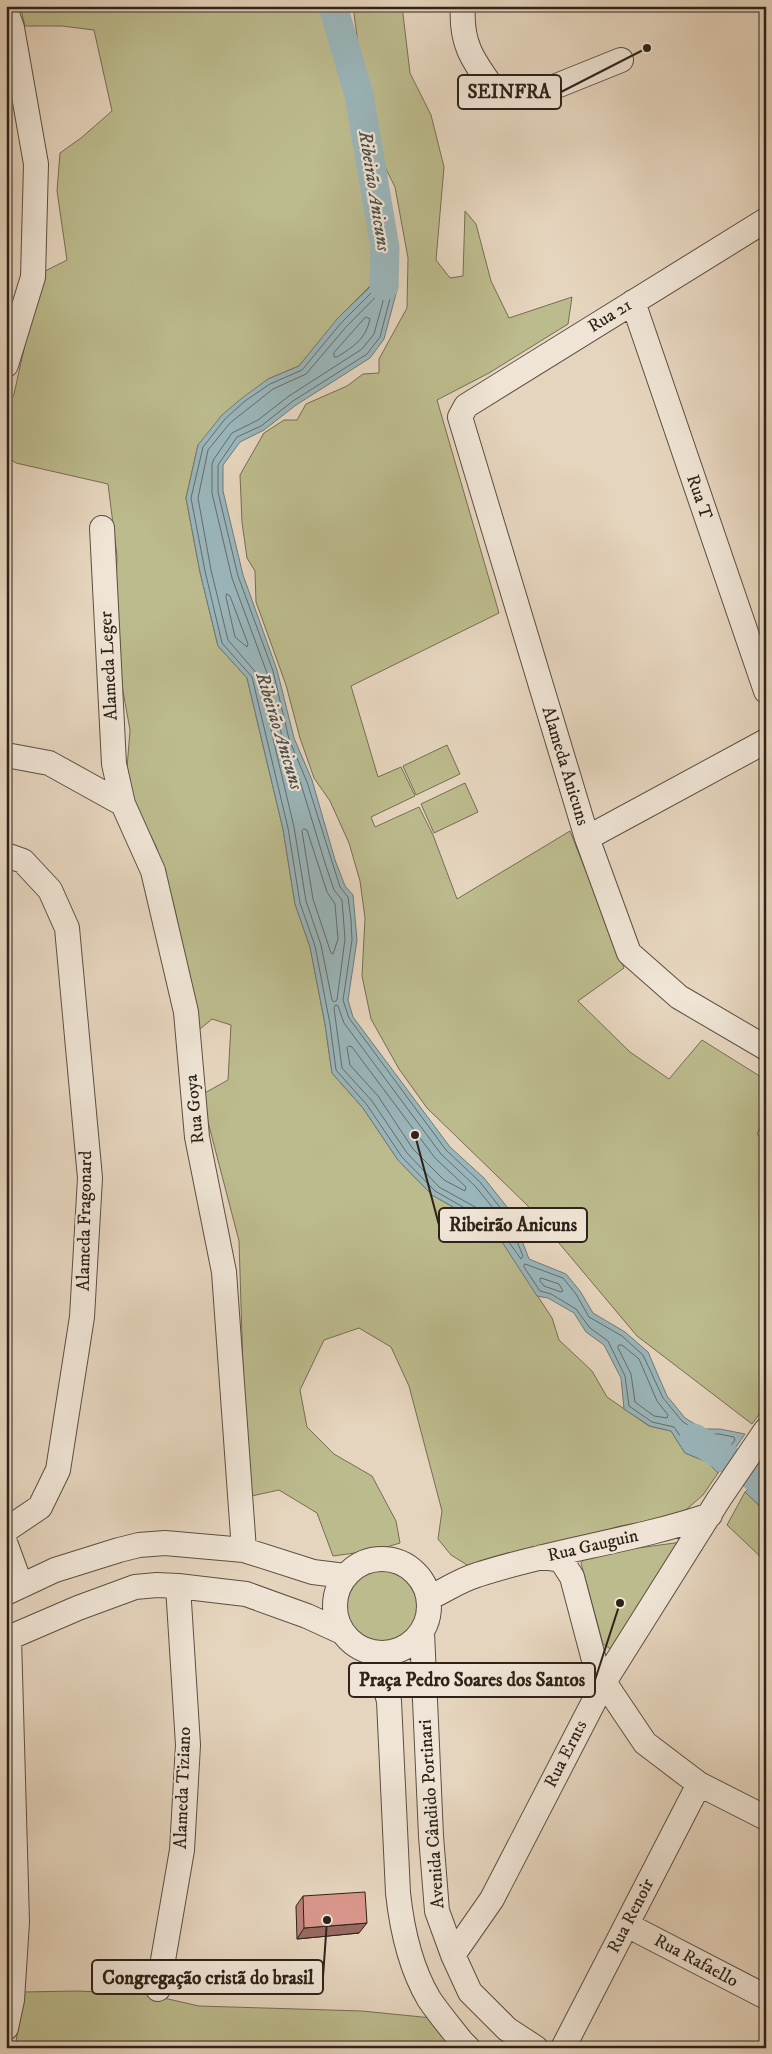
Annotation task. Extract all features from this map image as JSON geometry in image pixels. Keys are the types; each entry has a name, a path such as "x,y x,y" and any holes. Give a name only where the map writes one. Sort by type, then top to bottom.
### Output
{"street":[{"path":"463,6 462,24 470,56 497,94 529,97 621,60"},
{"path":"6,11 12,28 36,164 33,277 6,365"},
{"name":"Rua 21","path":"460,417 466,406 766,220"},
{"name":"Rua T","path":"633,302 766,691"},
{"name":"Alameda Anicuns","path":"460,417 587,838 629,953 679,997 766,1048"},
{"name":"Alameda Leger","path":"102,528 114,764 123,804"},
{"path":"587,838 766,741"},
{"path":"6,755 49,763 123,804"},
{"name":"Rua Goya","path":"123,804 154,872 186,1012 197,1137 224,1272 244,1550"},
{"name":"Alameda Fragonard","path":"6,855 23,861 50,890 67,928 90,1178 82,1317 58,1470 40,1507 6,1530"},
{"name":"Rua Ernts","path":"453,1955 492,1900 604,1682 714,1507 766,1430"},
{"name":"Rua Gauguin","path":"429,1598 475,1575 542,1557 676,1527 714,1507"},
{"path":"6,1545 14,1590 55,1570 118,1550 139,1545 165,1543 244,1550 312,1572 346,1576"},
{"path":"542,1557 561,1560 572,1577 595,1664 604,1682 645,1743 699,1784 766,1818"},
{"path":"6,2028 12,2000 17,1922 7,1638 78,1608 136,1587 178,1586 246,1594 307,1616 342,1632 354,1644 368,1651 383,1653 398,1651 412,1644 422,1632 429,1610 429,1598 424,1584 416,1572 403,1563 388,1559 372,1560 357,1566 346,1576 338,1589 335,1603 337,1618 342,1632"},
{"name":"Rua Gauguin","path":"416,1572 475,1575"},
{"name":"Alameda Tiziano","path":"158,1989 182,1850 188,1745 178,1586"},
{"name":"Avenida Cândido Portinari","path":"422,1632 431,1836 437,1911 453,1955 470,1992 507,2029 536,2048"},
{"name":"Avenida Cândido Portinari","path":"368,1651 377,1664 384,1680 389,1701 398,1893 401,1919 413,1964 430,2000 468,2048"},
{"name":"Rua Renoir","path":"563,2048 699,1784"},
{"name":"Rua Rafaello","path":"627,1925 766,1997"}],"shaded area":[{"path":"20,6 321,6 352,99 367,183 385,248 371,285 342,314 299,366 268,379 198,445 186,498 200,572 218,646 247,678 283,829 295,904 310,947 325,1024 332,1073 363,1108 398,1160 432,1195 495,1231 552,1318 559,1340 592,1371 607,1397 649,1426 671,1431 685,1453 707,1462 718,1473 703,1495 680,1515 620,1526 472,1568 451,1555 438,1539 442,1511 409,1386 391,1347 359,1328 324,1340 300,1390 307,1427 334,1454 372,1476 396,1521 400,1543 377,1550 333,1556 317,1513 279,1490 247,1497 239,1241 201,1095 228,1080 231,1025 212,1019 194,1034 183,949 174,906 156,846 135,805 126,781 130,730 121,680 115,627 117,556 108,484 16,463 6,456 6,411 14,394 41,273 67,260 57,191 60,153 81,138 112,111 94,30 62,26 25,26"},
{"path":"353,6 402,6 410,73 431,115 444,167 436,260 450,278 463,276 465,211 476,224 491,281 509,318 572,297 568,324 489,373 437,400 499,613 351,686 378,777 401,767 415,796 371,817 375,827 419,807 433,835 457,899 570,831 624,968 578,1001 630,1052 669,1079 702,1040 766,1080 766,1117 757,1134 766,1142 766,1405 752,1424 637,1336 527,1205 427,1108 399,1069 371,1019 362,976 365,918 360,881 349,843 330,801 314,778 300,738 286,685 256,602 255,571 247,558 242,522 240,475 264,433 284,420 297,420 306,404 347,386 363,374 379,373 379,359 407,308 408,258 395,187 381,159 358,44"},
{"path":"447,745 460,774 416,795 403,766"},
{"path":"465,783 478,812 434,833 421,804"},
{"path":"745,1492 766,1512 766,1562 727,1525"},
{"path":"682,1542 612,1650 603,1644 581,1563 587,1555"},
{"path":"383,1568 397,1571 410,1579 418,1592 421,1606 418,1620 410,1633 397,1641 383,1644 369,1641 356,1633 348,1620 345,1606 348,1592 356,1579 369,1571"},
{"path":"76,1991 146,1994 199,2006 362,2011 432,2018 463,2048 15,2048 24,1992"}],"water":[{"path":"385,248 398,286 384,339 370,358 296,405 264,430 240,442 223,465 223,491 243,575 277,670 294,738 312,780 335,860 345,886 353,895 357,940 348,1000 353,1017 450,1147 484,1178 511,1212 529,1259 566,1274 580,1291 593,1313 625,1332 648,1352 667,1396 685,1418 703,1429 720,1429 745,1434 718,1473 707,1462 685,1453 671,1431 650,1426 624,1409 621,1378 604,1345 586,1332 574,1313 548,1298 537,1296 495,1231 432,1195 398,1160 363,1108 332,1073 325,1024 310,947 295,904 283,829 247,678 218,646 200,572 186,498 198,445 222,415 242,398 268,379 299,366 337,319 371,286"},
{"path":"766,1471 766,1512 745,1492"}],"building":[{"path":"365,1892 367,1923 304,1928 303,1896"}],"waterway":[{"name":"Ribeirão Anicuns","path":"333,6 359,95 385,248 384,286"},
{"name":"Ribeirão Anicuns","path":"694,1438 766,1484"}],"place":[{"name":"SEINFRA","path":"647,48"},
{"name":"Ribeirão Anicuns","path":"415,1135"},
{"name":"Praça Pedro Soares dos Santos","path":"620,1603"},
{"name":"Congregação cristã do brasil","path":"327,1920"}]}
